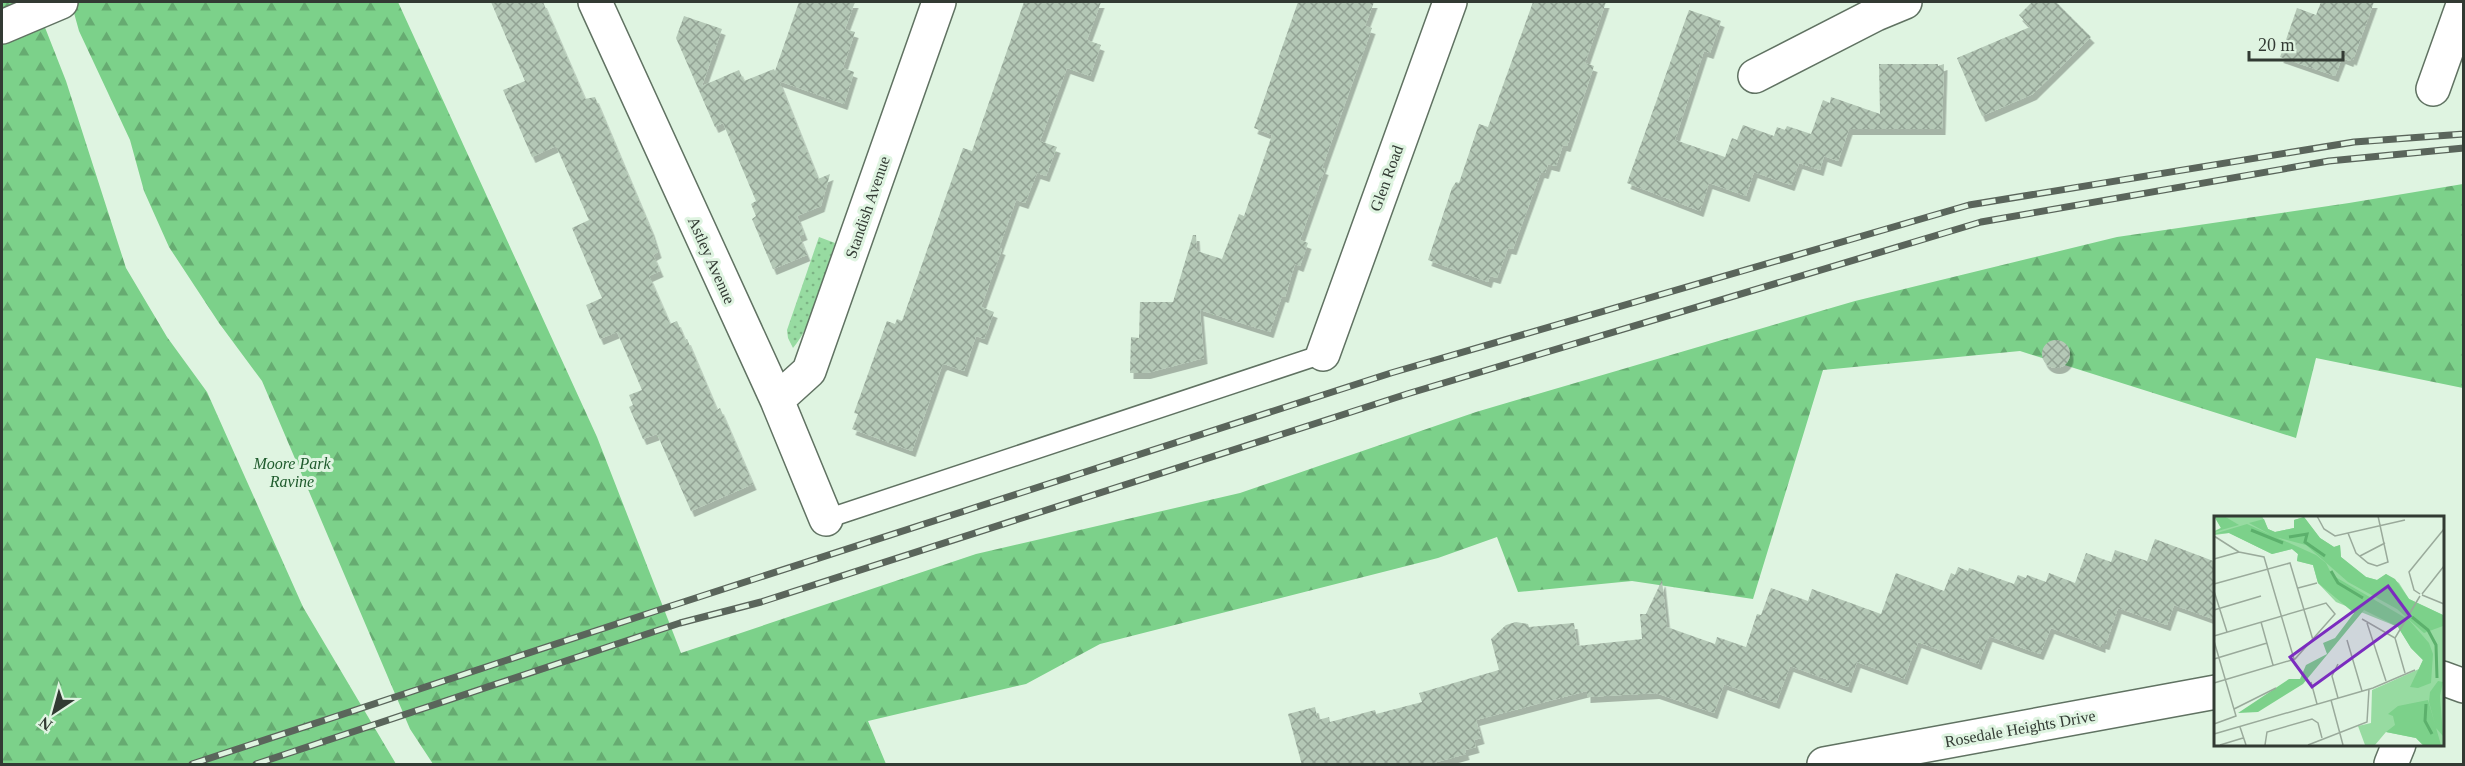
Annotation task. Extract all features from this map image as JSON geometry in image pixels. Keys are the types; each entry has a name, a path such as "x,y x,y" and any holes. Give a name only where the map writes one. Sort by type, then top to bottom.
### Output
{"street":[{"path":"2,27 61,2"},
{"name":"Astley Avenue","path":"595,2 777,400 826,519"},
{"name":"Standish Avenue","path":"777,400 809,371 939,2"},
{"name":"Glen Road","path":"1323,354 1450,2"},
{"path":"1755,76 1875,14 1905,2"},
{"path":"2433,89 2463,2"},
{"path":"2444,679 2463,686"},
{"name":"Rosedale Heights Drive","path":"1824,765 1880,759 2214,692"},
{"path":"2391,765 2399,745"}],"lane":[{"path":"826,519 1323,354"}],"green space":[{"path":"2,2 35,2 66,81 126,268 167,337 207,392 303,607 396,764 2,764"},
{"path":"71,2 398,2 597,437 681,653 976,554 1240,493 1476,412 1855,301 2117,237 2463,184 2463,388 2316,358 2296,438 2020,351 1823,370 1753,599 1632,581 1518,592 1497,537 1438,558 1100,644 1026,684 868,721 886,764 433,764 410,729 262,381 219,323 169,247 144,191 130,140 79,31"},
{"path":"819,237 835,243 807,326 793,348 787,330"}],"building":[{"path":"491,2 543,2 585,99 595,97 658,252 653,255 660,271 649,276 670,324 677,321 685,340 687,339 717,410 720,408 753,484 691,511 657,434 643,439 629,407 633,405 629,395 642,390 617,332 600,339 586,305 602,298 572,228 589,220 556,146 532,157 503,90 525,81"},
{"path":"799,2 855,2 845,29 855,32 843,68 854,72 844,104 779,81 818,179 830,174 821,206 797,216 804,234 799,236 807,255 773,269 752,219 756,216 751,204 756,201 723,123 715,127 676,38 684,16 722,29 702,86 739,70 744,81 774,69 775,71"},
{"path":"1024,2 1101,2 1087,40 1101,45 1090,76 1067,68 1040,141 1057,147 1046,176 1037,173 1025,203 1016,200 999,248 1002,249 981,307 994,312 984,339 976,336 964,371 944,364 942,366 912,451 852,429 858,414 854,413 887,321 895,324 897,319 902,321 963,148 972,151"},
{"path":"1298,2 1374,2 1365,26 1372,28 1322,168 1325,169 1300,240 1308,243 1300,266 1295,264 1285,297 1282,296 1270,332 1200,310 1204,358 1147,373 1130,373 1131,337 1139,338 1140,302 1173,302 1193,235 1196,235 1197,251 1222,259 1239,214 1244,216 1272,135 1254,128"},
{"path":"1533,2 1606,2 1585,63 1594,66 1567,146 1563,145 1556,166 1548,164 1545,173 1541,172 1513,249 1508,248 1497,278 1490,276 1488,282 1428,260 1452,188 1456,182 1459,183 1479,124 1488,127"},
{"path":"2032,2 2056,2 2091,37 2033,94 1982,116 1957,58 2030,27 2019,15"},
{"path":"2321,2 2374,2 2353,60 2342,58 2335,76 2280,57 2297,8 2316,15"},
{"path":"1689,10 1721,21 1710,53 1704,51 1675,140 1725,157 1732,138 1737,140 1743,125 1774,136 1777,127 1785,130 1787,126 1811,134 1823,100 1830,103 1831,97 1880,114 1879,64 1938,64 1938,66 1944,64 1942,129 1849,129 1838,161 1824,156 1820,170 1799,163 1791,185 1754,172 1746,196 1709,183 1700,211 1627,183"},
{"path":"2056,340 2066,344 2070,354 2066,364 2056,368 2046,364 2042,354 2046,344"},
{"path":"2155,539 2214,561 2214,619 2174,605 2167,625 2118,608 2106,644 2102,643 2102,647 2051,628 2040,654 1989,636 1978,664 1918,642 1904,679 1857,662 1848,687 1790,666 1776,703 1724,684 1714,713 1656,693 1587,697 1587,691 1476,720 1481,738 1474,740 1476,747 1465,750 1466,754 1426,765 1302,765 1288,714 1315,707 1318,720 1329,717 1330,722 1375,710 1376,714 1422,702 1419,693 1499,670 1491,639 1506,625 1516,622 1528,624 1529,627 1574,623 1577,646 1642,639 1640,614 1646,614 1662,580 1667,627 1715,644 1717,637 1746,647 1757,614 1761,615 1771,588 1808,601 1812,589 1881,614 1896,573 1944,591 1951,573 1955,575 1958,567 1968,571 1969,568 2014,584 2018,575 2026,578 2027,575 2046,582 2049,573 2075,583 2086,553 2111,562 2115,550 2147,561"}],"railway":[{"path":"192,764 1391,373 1969,205 2354,142 2464,134"},
{"path":"256,764 680,623 761,602 1407,394 1981,222 2329,161 2464,148"}],"park label":[{"name":"Moore Park Ravine","path":"292,472"}]}
